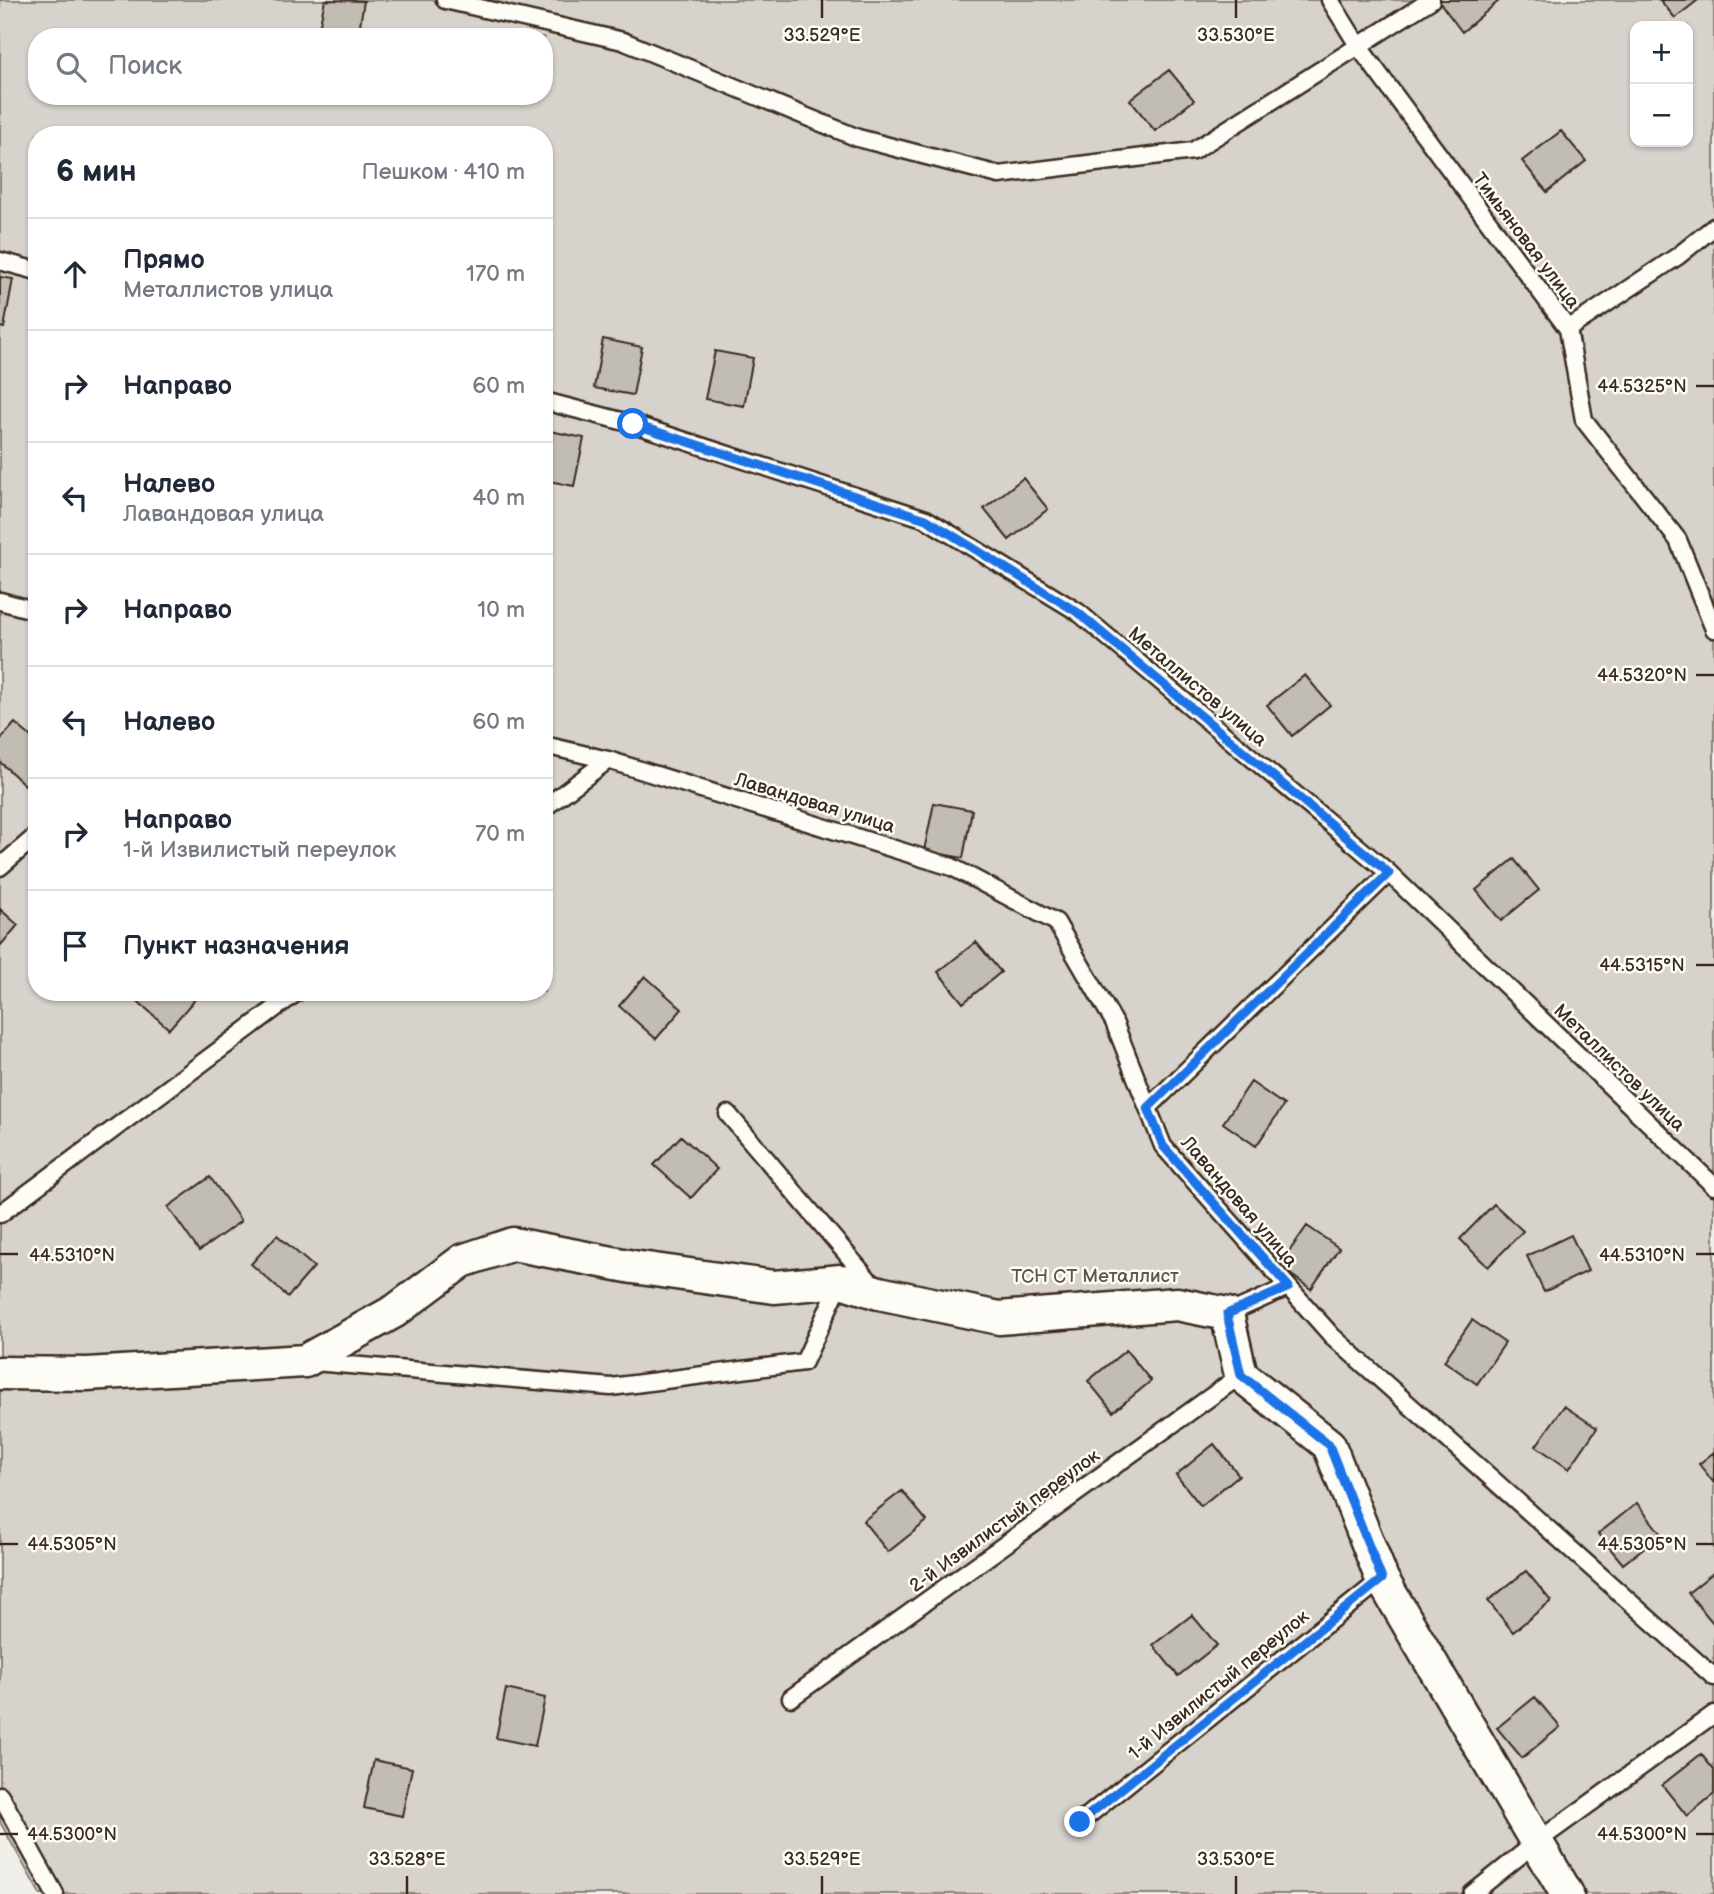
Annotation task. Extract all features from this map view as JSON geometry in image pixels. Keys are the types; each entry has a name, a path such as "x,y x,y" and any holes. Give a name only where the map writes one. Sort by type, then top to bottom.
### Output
{"street":[{"path":"0,1373 87,1374 305,1361 396,1311 462,1261 513,1244 633,1267 774,1287 841,1280 879,1293 999,1318 1177,1304 1227,1314 1241,1375 1329,1445 1382,1579 1567,1894"}],"lane":[{"path":"445,0 623,41 858,138 999,175 1193,152 1431,0"},
{"name":"Тимьяновая улица","path":"1330,0 1359,47 1568,329 1584,420 1678,540 1714,629"},
{"path":"1568,329 1678,256 1714,228"},
{"path":"0,261 28,269"},
{"name":"Металлистов улица","path":"553,403 633,424 926,519 1077,612 1389,873 1714,1186"},
{"path":"0,601 28,609"},
{"name":"Лавандовая улица","path":"553,747 608,760 951,867 1056,922 1114,1022 1163,1146 1332,1336 1714,1677"},
{"path":"553,801 608,760"},
{"path":"0,867 28,843"},
{"path":"1148,1108 1389,873"},
{"path":"0,1214 285,1001"},
{"path":"728,1114 879,1293"},
{"path":"305,1361 611,1387 804,1362 841,1280"},
{"path":"1227,1314 1289,1287"},
{"name":"2-й Извилистый переулок","path":"791,1698 1241,1375"},
{"name":"1-й Извилистый переулок","path":"1080,1822 1382,1579"},
{"path":"1472,1894 1538,1841 1714,1714"},
{"path":"0,1795 55,1894"}],"green space":[{"name":"ТСН СТ Металлист","path":"0,0 1714,0 1714,1894 40,1894 0,1822"}],"building":[{"path":"325,0 364,1 360,28 319,28"},
{"path":"1438,0 1500,0 1462,32"},
{"path":"1660,0 1698,0 1675,18"},
{"path":"1169,70 1194,100 1155,131 1130,100"},
{"path":"1561,131 1586,161 1547,192 1522,161"},
{"path":"0,277 13,279 4,328 0,327"},
{"path":"603,339 642,347 633,395 594,388"},
{"path":"715,351 753,358 744,406 705,399"},
{"path":"553,432 584,438 574,486 553,482"},
{"path":"1023,478 1048,509 1009,540 984,509"},
{"path":"1305,675 1330,705 1292,736 1267,705"},
{"path":"15,723 28,734 28,782 25,785 0,762 0,740"},
{"path":"934,803 972,810 963,858 924,851"},
{"path":"1514,859 1539,890 1501,921 1476,890"},
{"path":"0,909 18,925 0,946"},
{"path":"976,942 1001,972 963,1003 938,972"},
{"path":"645,976 682,1009 656,1039 619,1006"},
{"path":"138,1001 193,1001 169,1029"},
{"path":"1251,1082 1284,1105 1256,1146 1223,1123"},
{"path":"681,1136 717,1169 691,1198 654,1165"},
{"path":"210,1177 241,1221 199,1251 168,1207"},
{"path":"1494,1204 1523,1231 1488,1267 1460,1239"},
{"path":"1307,1226 1339,1248 1311,1289 1279,1266"},
{"path":"277,1235 314,1267 288,1297 251,1264"},
{"path":"1571,1235 1588,1271 1544,1292 1527,1256"},
{"path":"1472,1320 1505,1343 1477,1384 1444,1361"},
{"path":"1126,1350 1151,1381 1113,1412 1088,1381"},
{"path":"1564,1406 1597,1428 1569,1469 1536,1446"},
{"path":"1214,1444 1239,1475 1201,1506 1176,1475"},
{"path":"1714,1452 1714,1483 1699,1464"},
{"path":"902,1491 927,1521 888,1552 863,1521"},
{"path":"1637,1503 1661,1534 1623,1564 1598,1534"},
{"path":"1526,1571 1551,1601 1513,1632 1488,1601"},
{"path":"1714,1572 1714,1622 1713,1623 1688,1593"},
{"path":"1192,1615 1217,1645 1178,1676 1153,1645"},
{"path":"506,1689 545,1698 535,1746 496,1738"},
{"path":"1535,1697 1560,1727 1522,1758 1497,1728"},
{"path":"1701,1754 1714,1770 1714,1794 1687,1816 1662,1785"},
{"path":"374,1760 412,1768 402,1816 364,1808"}],"route":[{"path":"633,424 926,519 1077,612 1389,873 1148,1108 1163,1146 1289,1287 1227,1314 1241,1375 1329,1445 1382,1579 1080,1822"}]}
